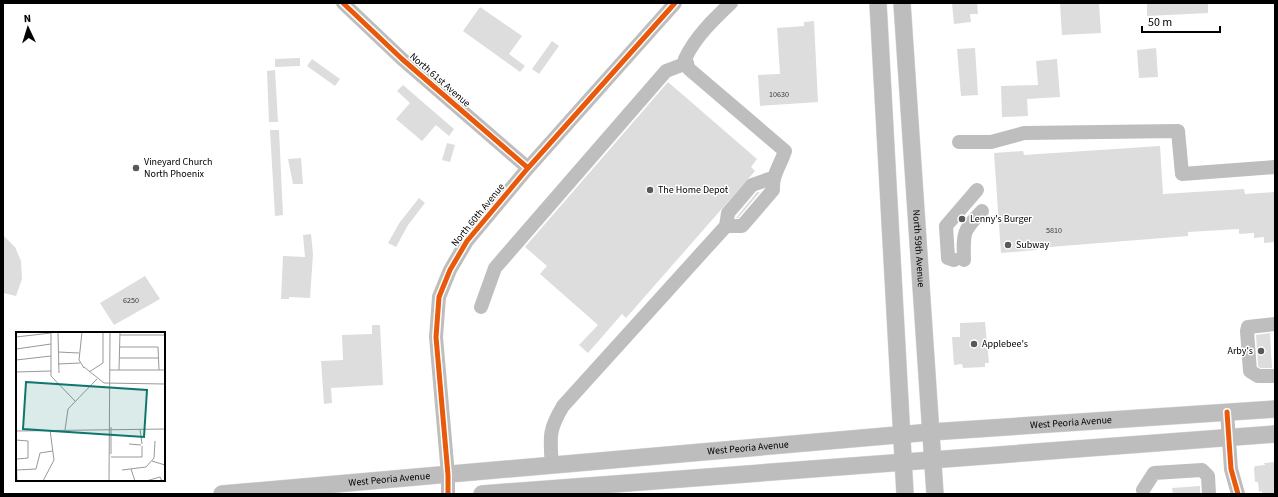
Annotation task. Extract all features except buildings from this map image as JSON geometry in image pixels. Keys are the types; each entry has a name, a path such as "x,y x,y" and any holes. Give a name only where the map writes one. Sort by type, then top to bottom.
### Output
{"main road":[{"path":"878,3 905,494"},
{"name":"North 59th Avenue","path":"902,3 935,494"},
{"name":"West Peoria Avenue","path":"222,494 289,491 448,475 902,434 1275,408"},
{"path":"482,494 1275,434"},
{"path":"679,454 682,478"}],"street":[{"name":"North 61st Avenue","path":"343,3 402,59 528,168"},
{"name":"North 60th Avenue","path":"448,494 448,475 436,337 439,297 450,270 461,250 528,168 675,3"},
{"path":"552,466 550,436 553,422 564,406 726,226 728,213 752,185 772,178 780,166 785,152 689,69 687,63 686,59 690,48 712,22 731,3"},
{"path":"481,307 495,268 666,72 687,63"},
{"path":"959,142 991,142 1024,133 1178,131 1182,174 1275,167"},
{"path":"726,226 742,226 773,190 772,178"},
{"path":"977,190 946,226 948,258 959,260 965,230 982,211"},
{"path":"1275,324 1252,326 1248,327 1247,331 1250,371 1258,376 1275,376"},
{"path":"1227,412 1231,469 1238,494"},
{"path":"1143,490 1154,473 1202,470 1208,476 1209,494"}],"cycle path":[{"path":"343,3 402,59 528,168"},
{"path":"448,494 448,475 436,337 439,297 450,270 467,241 528,168 675,3"},
{"path":"1227,412 1231,469 1238,494"}],"place":[{"name":"Vineyard Church North Phoenix","path":"136,168"},
{"name":"The Home Depot","path":"650,190"},
{"name":"Lenny's Burger","path":"962,219"},
{"name":"Subway","path":"1008,245"},
{"name":"Applebee's","path":"974,344"},
{"name":"Arby's","path":"1261,351"}]}
